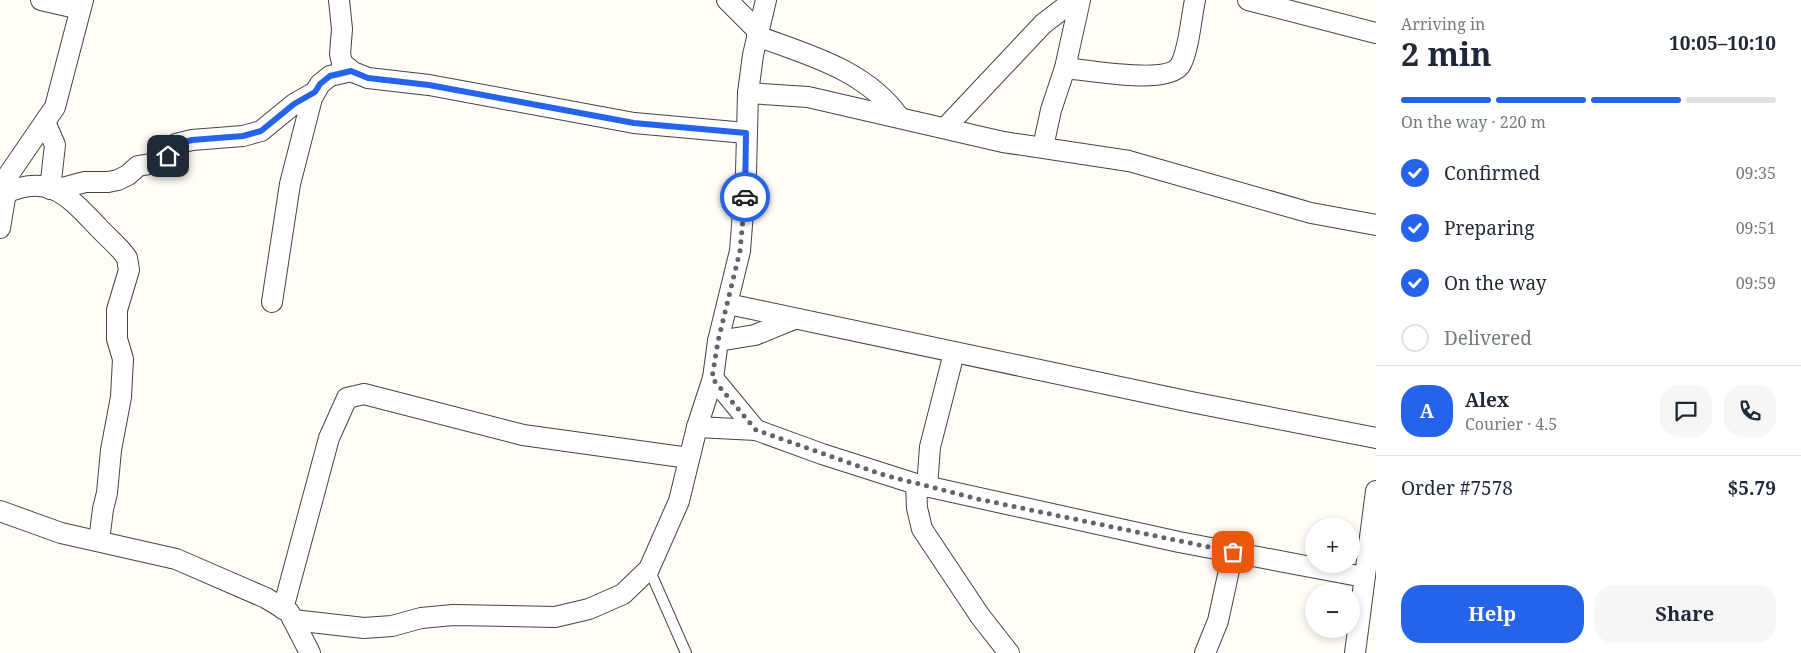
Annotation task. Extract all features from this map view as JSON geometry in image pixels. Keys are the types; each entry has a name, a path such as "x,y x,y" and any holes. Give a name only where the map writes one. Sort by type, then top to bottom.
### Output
{"street":[{"path":"0,228 5,172 55,107 81,5 40,0"},
{"path":"339,0 342,29 340,54 342,63 351,71 368,78 429,85 634,123 746,133"},
{"path":"727,0 757,33 842,69 869,85 888,102 899,117"},
{"path":"288,614 364,628 392,626 421,618 453,615 555,616 589,609 623,594 649,568 679,501 697,427 712,378 718,341 740,251 746,173 748,93 757,33 766,0"},
{"path":"945,128 1043,24 1074,0"},
{"path":"1043,147 1050,110 1065,68 1080,0"},
{"path":"1065,68 1140,75 1159,75 1173,72 1180,66 1184,56 1195,0"},
{"path":"1248,0 1376,33"},
{"path":"272,302 290,184 315,92 320,84 330,76 351,71"},
{"path":"53,190 85,182 118,180 128,175 138,166 162,162 176,144 192,140 243,136 261,131 294,104 315,92"},
{"path":"748,93 808,98 1003,142 1129,161 1311,213 1376,225"},
{"path":"44,122 55,145 53,190"},
{"path":"4,194 29,185 60,191 78,205 124,253 129,270 117,310 117,339 123,359 121,398 113,437 107,493 99,541"},
{"path":"728,304 954,353 1376,438"},
{"path":"718,341 756,335 794,319"},
{"path":"954,353 930,447 917,508 922,529 980,616 1009,653"},
{"path":"712,378 756,430"},
{"path":"288,614 329,438 347,398 364,394 523,435 689,458"},
{"path":"697,427 756,430 822,454 922,486 1233,552 1364,577"},
{"path":"1355,653 1367,616 1364,577 1376,496"},
{"path":"0,511 61,533 176,560 266,598 288,614 310,653"},
{"path":"1205,653 1218,621 1233,552"}],"lane":[{"path":"649,568 686,653"}],"way so far":[{"path":"745,197 740,251 712,367 712,378 756,430 899,480 978,499 1233,552"}],"route":[{"path":"168,156 170,150 176,144 192,140 243,136 261,131 294,104 315,92 320,84 330,76 351,71 368,78 429,85 567,109 634,123 746,133 745,197"}]}
